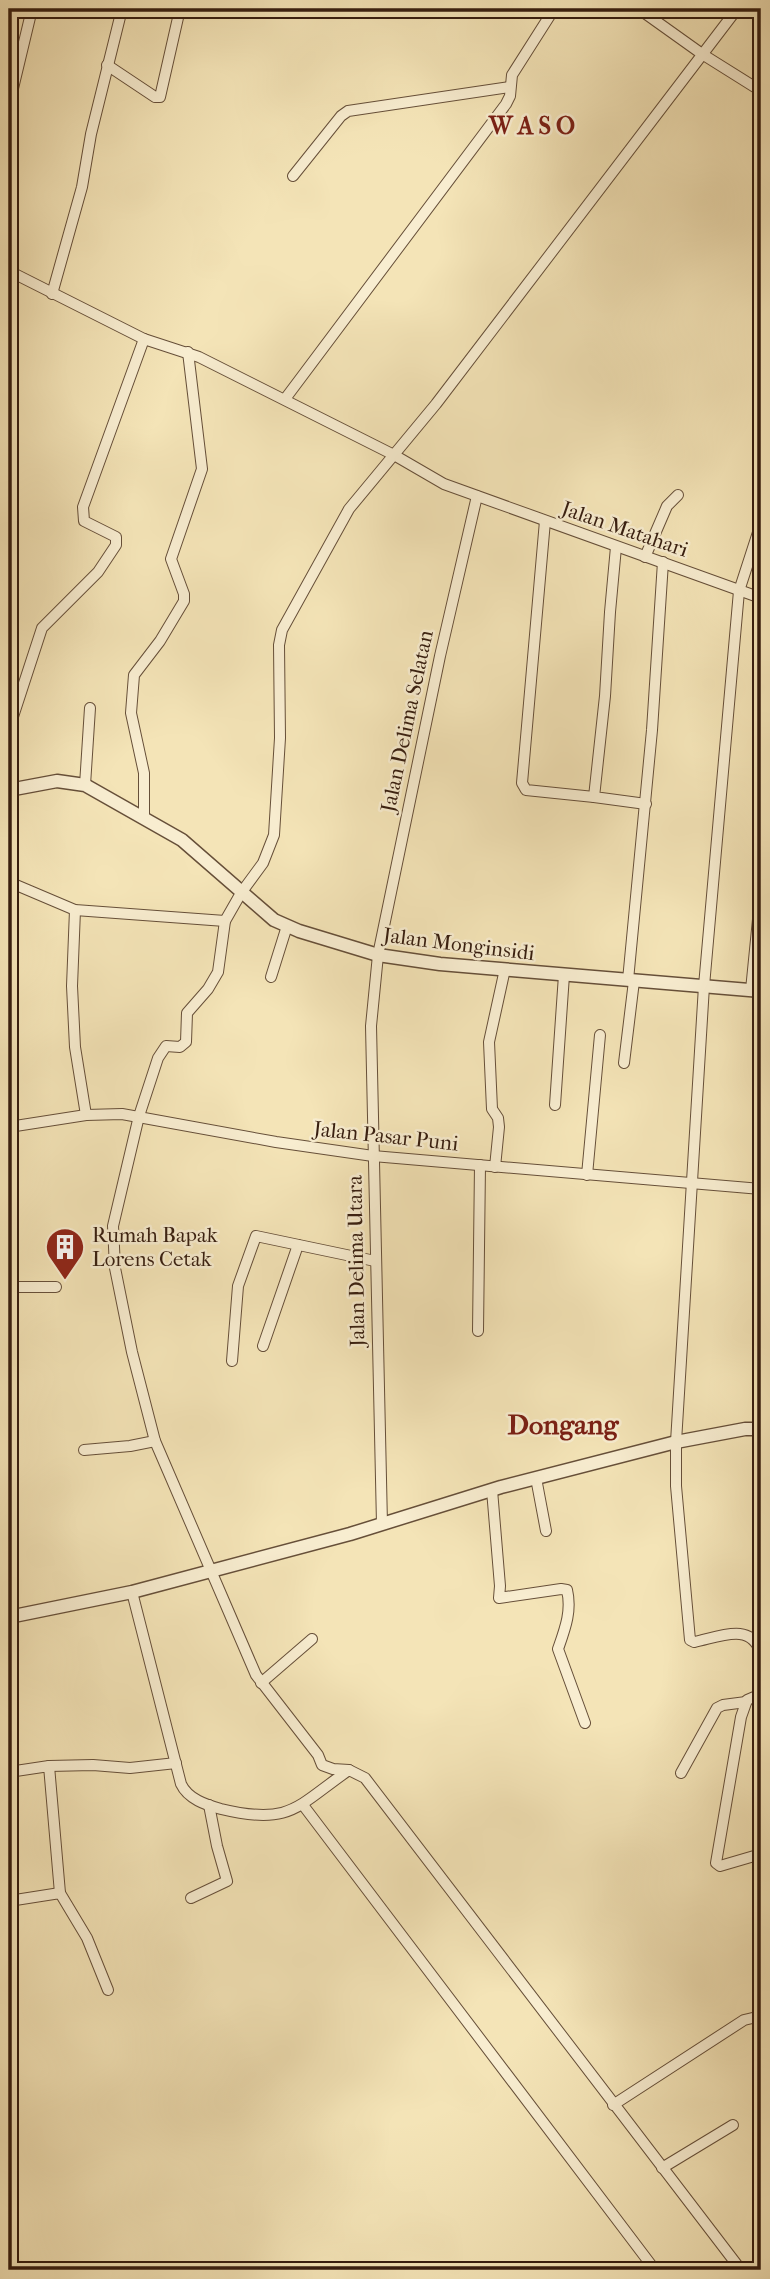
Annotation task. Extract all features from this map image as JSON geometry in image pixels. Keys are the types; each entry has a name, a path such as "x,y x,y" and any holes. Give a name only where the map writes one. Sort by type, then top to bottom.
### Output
{"street":[{"path":"9,106 32,9"},
{"path":"52,294 82,187 107,65 122,9"},
{"path":"107,65 155,97 160,97 180,9"},
{"path":"285,400 506,104 510,96 512,75 554,9"},
{"path":"639,9 702,54 761,91"},
{"path":"737,9 444,393 349,509 282,629 279,645 280,738 274,835 263,863 225,921 218,972 208,989 187,1013 186,1042 180,1047 163,1047 139,1116 113,1226 112,1245 132,1352 155,1441 209,1570 261,1682 318,1755 322,1765 349,1770 370,1783 741,2270"},
{"path":"293,176 341,116 348,111 510,87"},
{"name":"Jalan Matahari","path":"9,271 144,339 188,352 394,455 444,484 761,598"},
{"path":"9,729 42,628 97,572 116,544 116,537 84,521 83,507 144,339"},
{"path":"144,818 144,773 131,713 134,675 160,641 184,601 184,594 170,559 202,469 188,352"},
{"path":"645,557 667,506 678,495"},
{"name":"Jalan Delima Selatan","path":"378,955 440,656 477,496"},
{"path":"545,521 522,783 526,790 646,804"},
{"path":"761,523 739,591 704,986 676,1442 676,1486 690,1640 694,1642 744,1634 754,1639 761,1654"},
{"path":"594,797 605,696 616,547"},
{"path":"624,1063 663,562"},
{"path":"85,785 90,708"},
{"name":"Jalan Monginsidi","path":"9,790 57,781 85,785 181,840 265,915 286,926 378,955 440,964 756,991"},
{"path":"9,882 75,910 225,921"},
{"path":"756,991 761,889"},
{"path":"75,910 72,986 75,1047 86,1115"},
{"path":"271,977 286,926"},
{"name":"Jalan Delima Utara","path":"378,955 371,1026 382,1524"},
{"path":"495,1167 499,1127 498,1118 492,1109 489,1050 505,969"},
{"path":"555,1105 564,975"},
{"path":"587,1175 600,1035"},
{"name":"Jalan Pasar Puni","path":"9,1127 86,1115 139,1116 204,1130 373,1156 761,1189"},
{"path":"478,1331 480,1165"},
{"path":"232,1361 239,1286 256,1237 375,1261"},
{"path":"263,1346 298,1245"},
{"path":"9,1287 56,1287"},
{"path":"9,1617 132,1592 382,1524 492,1490 676,1442 745,1429 761,1429"},
{"path":"84,1450 126,1447 155,1441"},
{"path":"536,1478 546,1531"},
{"path":"492,1490 500,1586 498,1597 561,1588 567,1590 569,1605 566,1629 558,1649 585,1723"},
{"path":"132,1592 183,1789 209,1805 250,1816 266,1816 303,1805 349,1770"},
{"path":"261,1682 312,1639"},
{"path":"681,1773 717,1708 746,1702 761,1694"},
{"path":"746,1702 716,1863 720,1866 761,1854"},
{"path":"9,1772 49,1766 130,1768 176,1763"},
{"path":"49,1766 60,1893 87,1938 108,1990"},
{"path":"191,1898 227,1880 209,1805"},
{"path":"303,1805 655,2270"},
{"path":"9,1901 60,1893"},
{"path":"613,2105 744,2020 761,2016"},
{"path":"662,2168 733,2125"}],"place":[{"name":"Rumah Bapak Lorens Cetak","path":"65,1281"}],"district":[{"name":"W A S O","path":"532,126"},
{"name":"Dongang","path":"563,1424"}]}
